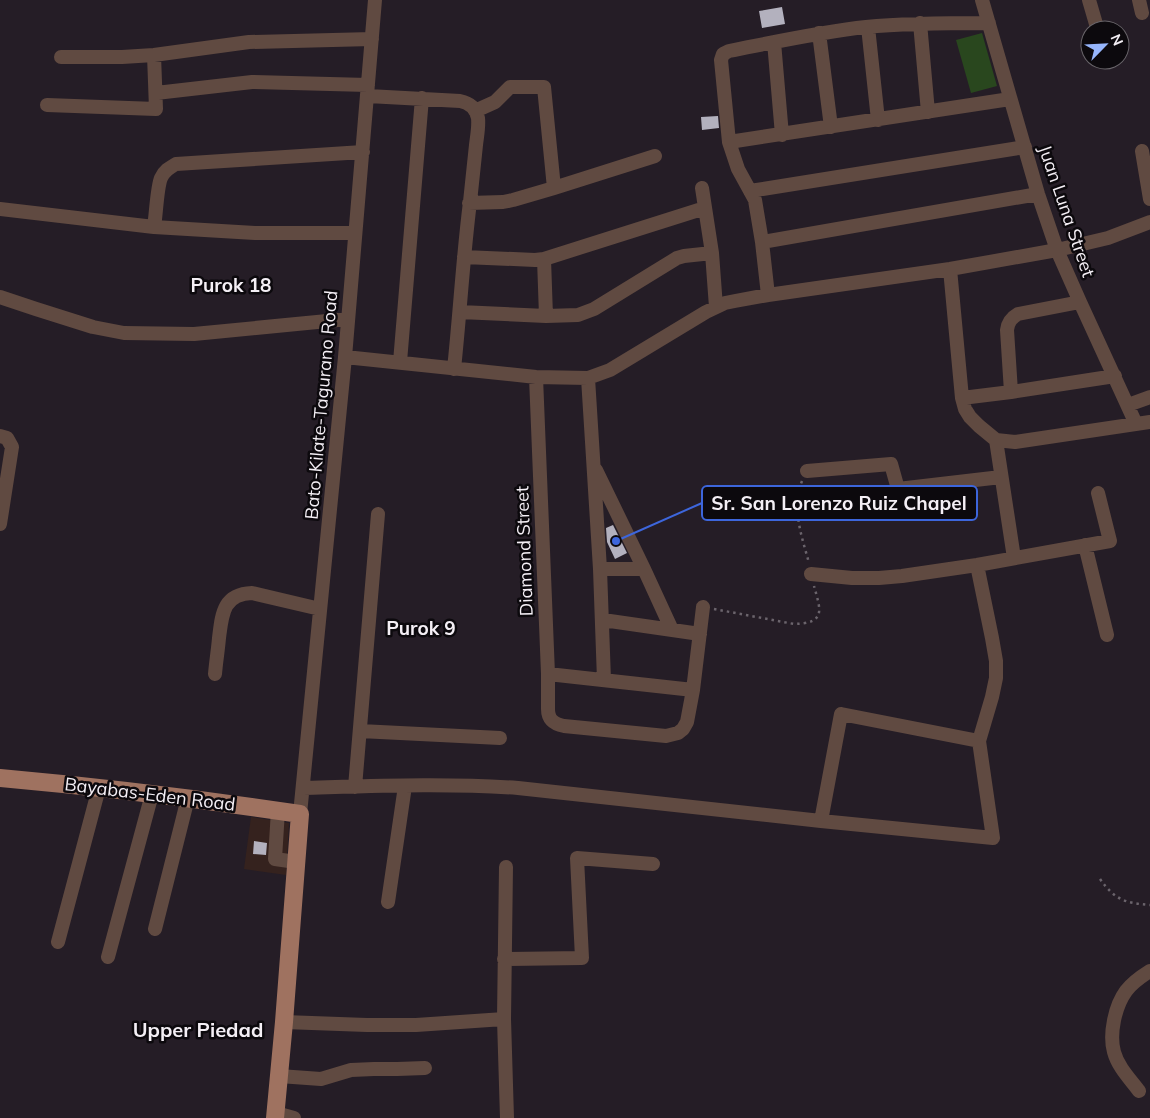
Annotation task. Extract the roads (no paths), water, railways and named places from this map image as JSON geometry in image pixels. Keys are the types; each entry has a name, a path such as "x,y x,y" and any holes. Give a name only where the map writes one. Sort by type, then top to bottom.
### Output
{"main road":[{"name":"Bayabas-Eden Road","path":"0,778 188,798 300,814"},
{"path":"276,1116 300,814"}],"street":[{"name":"Bato-Kilate-Tagurano Road","path":"300,814 345,357 375,0"},
{"path":"1089,0 1095,20"},
{"name":"Juan Luna Street","path":"983,2 1038,194 1057,250 1128,406 1143,423"},
{"path":"768,295 755,200 738,169 729,142 721,57 723,54 820,33 868,27 920,23 989,23"},
{"path":"920,23 928,112"},
{"path":"868,27 878,120"},
{"path":"820,33 831,127"},
{"path":"61,57 154,55 249,42 372,39"},
{"path":"774,42 782,135"},
{"path":"47,105 156,109 154,55"},
{"path":"156,93 252,82 368,90 422,98 460,101 472,106 478,118 478,127 454,369"},
{"path":"475,110 495,102 510,87 544,87 554,188"},
{"path":"400,362 422,98"},
{"path":"729,142 1010,99"},
{"path":"750,191 1025,147"},
{"path":"1142,151 1150,198"},
{"path":"154,227 160,180 169,168 176,164 363,152"},
{"path":"469,203 503,202 655,156"},
{"path":"702,188 712,253 716,307"},
{"path":"762,242 1038,194"},
{"path":"464,257 544,259 705,208"},
{"path":"0,209 154,227 255,233 356,233"},
{"path":"345,357 454,369 588,378 610,370 716,307 735,301 950,269 1057,250 1108,238 1150,222"},
{"path":"460,312 546,316 578,315 586,313 677,258 712,253"},
{"path":"544,259 546,316"},
{"path":"950,269 962,398 965,409 970,417 996,440 1015,442 1143,423"},
{"path":"0,297 93,327 124,333 194,334 348,320"},
{"path":"1011,392 1008,330 1010,320 1018,314 1080,302"},
{"name":"Diamond Street","path":"536,376 548,714 553,722 564,726 666,736 673,735 683,729 687,722 693,690"},
{"path":"962,398 1115,376"},
{"path":"588,378 603,620 604,680"},
{"path":"1128,406 1150,397"},
{"path":"0,436 7,438 12,447 0,524"},
{"path":"996,440 1014,558"},
{"path":"593,462 672,630"},
{"path":"807,471 891,464 898,489 1001,477"},
{"path":"811,574 852,578 902,576 977,565 1110,541 1098,493"},
{"path":"355,787 378,514"},
{"path":"1085,545 1107,635"},
{"path":"303,788 474,785 518,788 993,838 979,741 992,697 996,678 996,661 977,565"},
{"path":"600,569 644,569"},
{"path":"215,674 222,615 227,605 234,598 243,593 252,593 320,608"},
{"path":"548,674 693,690 703,607"},
{"path":"603,620 700,634"},
{"path":"821,821 841,714 979,741"},
{"path":"360,731 500,738"},
{"path":"388,902 405,786"},
{"path":"58,942 99,788"},
{"path":"108,957 152,794"},
{"path":"155,930 188,798"},
{"path":"278,810 275,860 296,862"},
{"path":"504,959 582,958 577,858 653,864"},
{"path":"506,867 504,1019 507,1118"},
{"path":"1139,1091 1125,1074 1114,1052 1112,1035 1116,1011 1126,992 1142,976 1150,971"},
{"path":"284,1022 416,1025 504,1019"},
{"path":"279,1076 321,1080 350,1070 425,1068"},
{"path":"276,1116 294,1118"}],"place":[{"name":"Sr. San Lorenzo Ruiz Chapel","path":"616,541"}],"district":[{"name":"Purok 18","path":"231,285"},
{"name":"Purok 9","path":"421,628"},
{"name":"Upper Piedad","path":"198,1029"}]}
